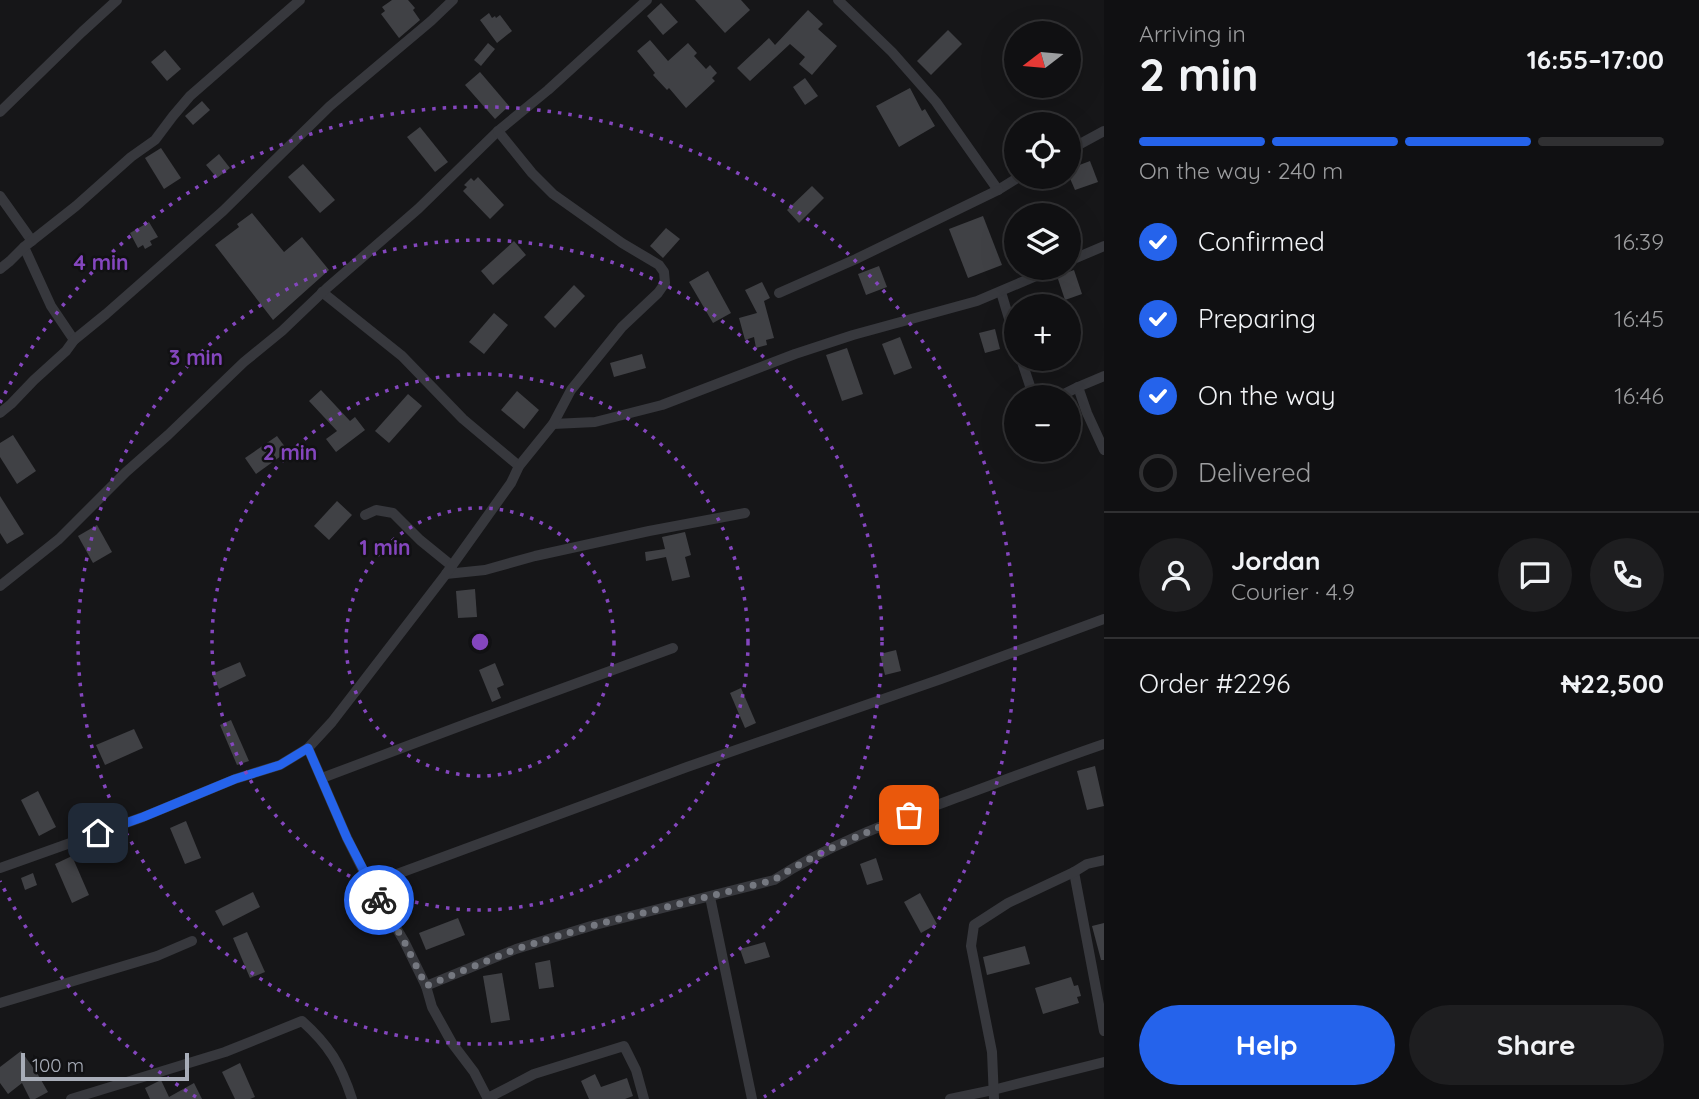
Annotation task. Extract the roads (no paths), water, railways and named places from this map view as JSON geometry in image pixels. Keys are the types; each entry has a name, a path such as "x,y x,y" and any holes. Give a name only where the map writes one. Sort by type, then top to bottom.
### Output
{"street":[{"path":"0,112 117,0"},
{"path":"0,269 131,157 155,140 190,96 300,0"},
{"path":"0,413 66,351 74,340 223,211 330,106 453,0"},
{"path":"0,586 59,539 244,362 418,209 498,131 548,90 647,0"},
{"path":"838,0 892,52 936,102 998,190"},
{"path":"0,868 143,817 235,779 280,765 308,748 332,722 449,570 511,483 519,466 553,424 571,390 622,327 658,293 665,282 659,265 622,243 553,194 498,131"},
{"path":"1081,143 1104,131"},
{"path":"779,293 856,259 1004,186"},
{"path":"0,196 28,244 51,306 74,340"},
{"path":"1081,256 1104,246"},
{"path":"553,424 595,422 662,405 795,354 977,301 1028,280"},
{"path":"323,292 402,356 463,418 519,466"},
{"path":"1001,292 1004,302"},
{"path":"1081,386 1104,376"},
{"path":"1081,396 1104,450"},
{"path":"365,515 376,510 393,513 449,570 485,570 649,531 745,513"},
{"path":"370,884 674,772 1104,619"},
{"path":"322,778 673,648"},
{"path":"426,986 516,949 591,926 774,880 796,865 843,842 1104,744"},
{"path":"308,748 347,838 370,884 404,941 426,986 432,1007 488,1098 534,1074 625,1046 636,1070 643,1099"},
{"path":"993,1095 992,1052 971,946 974,925 1008,903 1087,864 1104,859"},
{"path":"1074,872 1104,1031"},
{"path":"710,897 752,1099"},
{"path":"0,1003 157,956 192,941"},
{"path":"71,1099 225,1052 302,1021 335,1056 352,1099"},
{"path":"950,1099 993,1095 1104,1062"}]}
